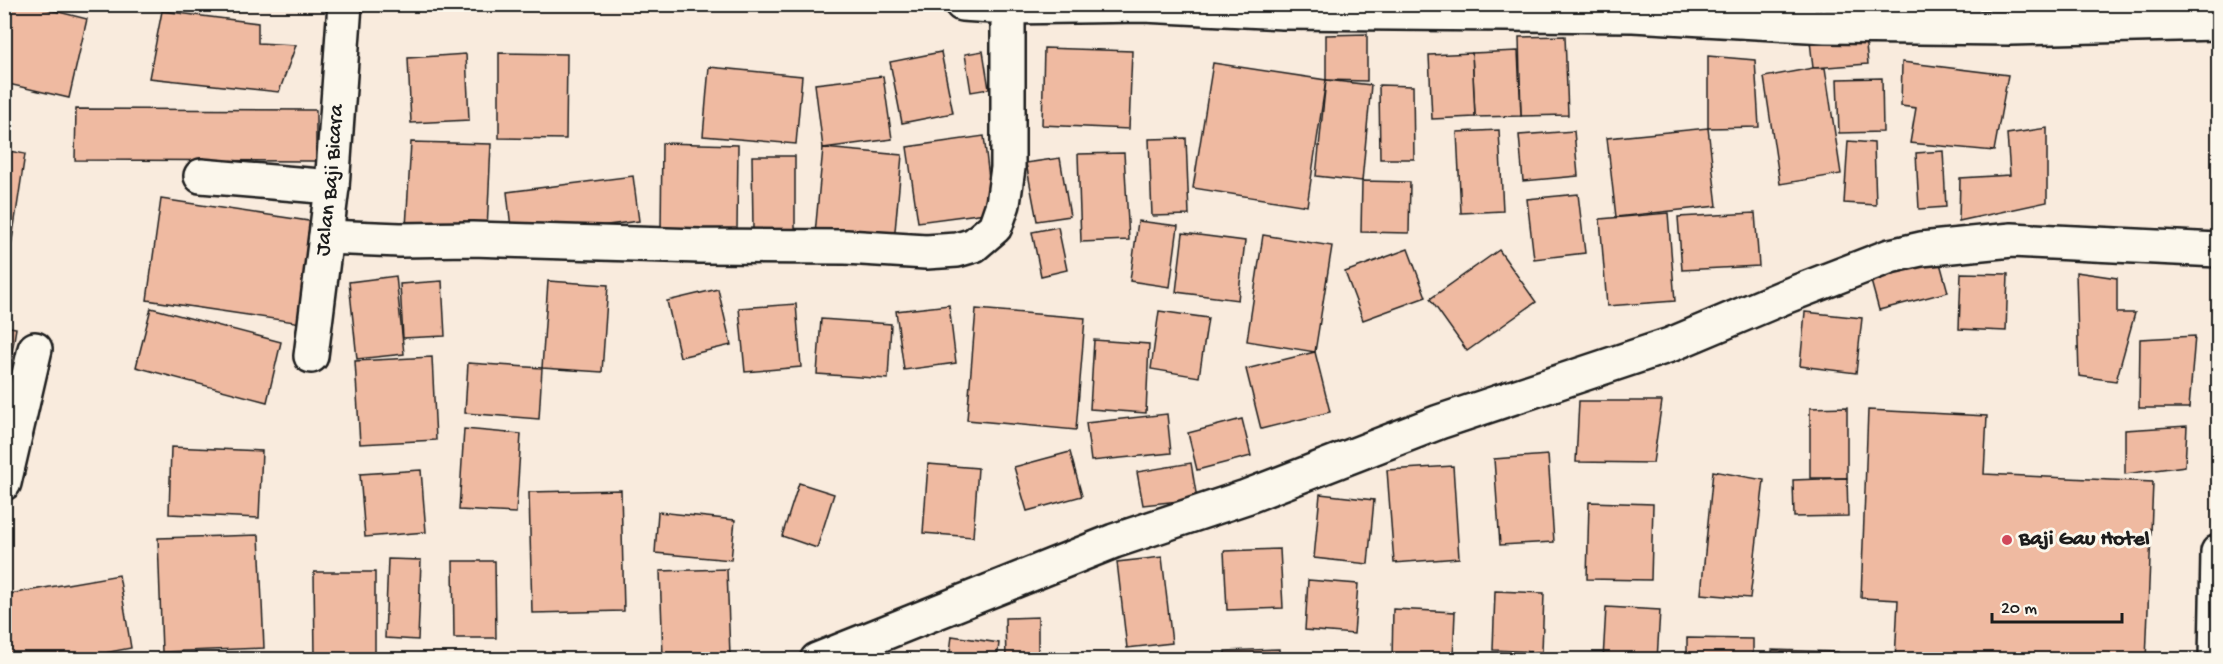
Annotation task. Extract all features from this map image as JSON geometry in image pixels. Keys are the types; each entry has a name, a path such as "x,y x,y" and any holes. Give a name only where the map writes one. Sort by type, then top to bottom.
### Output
{"street":[{"name":"Jalan Baji Bicara","path":"311,356 332,187 345,4"},
{"path":"962,4 1008,7 1143,4 1283,12 1633,15 1825,26 2010,28 2218,23"},
{"path":"326,237 689,246 846,247 926,252 957,250 974,245 995,227 1003,204 1008,168 1008,7"},
{"path":"201,176 332,187"},
{"path":"817,660 1114,541 1246,497 1438,422 1670,345 1890,256 1921,249 2012,240 2218,250"},
{"path":"4,483 35,349"},
{"path":"2216,660 2218,552"}],"building":[{"path":"4,4 27,4 87,19 69,98 4,83"},
{"path":"162,11 258,23 258,43 296,45 279,92 149,78"},
{"path":"1367,34 1367,81 1326,80 1326,35"},
{"path":"1565,36 1568,115 1521,116 1519,37"},
{"path":"1865,37 1868,64 1813,68 1810,41"},
{"path":"1044,48 1132,51 1129,129 1042,125"},
{"path":"983,51 989,89 971,92 965,54"},
{"path":"1518,51 1521,116 1475,117 1472,53"},
{"path":"941,52 953,113 902,123 890,62"},
{"path":"499,53 567,54 566,139 499,138"},
{"path":"1472,53 1475,117 1432,119 1429,55"},
{"path":"466,54 469,120 411,123 408,58"},
{"path":"1708,56 1755,60 1759,127 1708,128"},
{"path":"1902,62 2008,75 1994,151 1910,143 1916,108 1901,106"},
{"path":"1213,63 1326,80 1307,206 1193,188"},
{"path":"709,67 802,76 796,144 703,136"},
{"path":"1825,68 1841,174 1780,184 1764,77"},
{"path":"883,76 892,139 823,148 815,84"},
{"path":"1882,78 1883,132 1839,133 1837,79"},
{"path":"1326,80 1371,85 1362,181 1316,176"},
{"path":"1379,85 1413,86 1414,159 1380,159"},
{"path":"76,109 316,110 316,161 75,160"},
{"path":"1708,128 1717,206 1616,217 1607,138"},
{"path":"2047,128 2047,202 1959,221 1960,178 2010,175 2007,134"},
{"path":"1499,130 1503,211 1461,213 1457,132"},
{"path":"1574,131 1578,176 1523,181 1519,135"},
{"path":"984,136 993,212 918,222 907,147"},
{"path":"1186,138 1189,215 1152,216 1149,139"},
{"path":"1848,141 1874,143 1876,205 1844,203"},
{"path":"411,142 491,144 487,231 406,228"},
{"path":"662,143 738,145 737,231 661,230"},
{"path":"823,148 902,155 894,242 815,234"},
{"path":"4,150 25,154 11,247 4,246"},
{"path":"1943,151 1946,207 1919,209 1916,153"},
{"path":"1124,153 1129,240 1081,242 1078,154"},
{"path":"752,156 795,156 795,229 753,229"},
{"path":"1060,158 1070,216 1037,221 1026,163"},
{"path":"633,176 639,221 512,237 507,192"},
{"path":"1362,181 1410,182 1409,233 1361,232"},
{"path":"1578,194 1585,253 1534,259 1527,199"},
{"path":"161,199 315,222 301,323 147,300"},
{"path":"1668,213 1675,301 1607,306 1600,219"},
{"path":"1755,213 1759,266 1682,270 1678,217"},
{"path":"1138,221 1178,226 1170,287 1130,281"},
{"path":"1058,227 1067,270 1041,276 1032,232"},
{"path":"1183,233 1245,241 1238,300 1176,292"},
{"path":"1263,235 1332,246 1315,352 1247,341"},
{"path":"1408,249 1426,297 1363,320 1345,272"},
{"path":"1499,250 1536,302 1467,351 1430,299"},
{"path":"1937,252 1948,292 1879,310 1868,270"},
{"path":"2076,272 2117,278 2117,313 2135,313 2116,381 2079,376"},
{"path":"1961,273 2008,274 2006,331 1959,329"},
{"path":"396,276 404,354 357,359 349,282"},
{"path":"442,281 445,336 403,338 400,284"},
{"path":"548,281 608,285 602,372 542,368"},
{"path":"718,289 731,345 680,357 667,301"},
{"path":"796,304 801,367 745,372 739,308"},
{"path":"949,305 956,363 904,370 896,311"},
{"path":"151,308 281,342 267,402 136,367"},
{"path":"976,309 1085,318 1076,430 967,420"},
{"path":"1159,311 1208,318 1199,377 1151,369"},
{"path":"1805,312 1862,318 1856,373 1800,366"},
{"path":"821,319 891,324 888,379 817,374"},
{"path":"4,326 16,328 4,401"},
{"path":"2195,336 2189,408 2139,408 2140,339"},
{"path":"1094,340 1149,344 1146,413 1090,409"},
{"path":"1315,352 1330,412 1261,429 1246,369"},
{"path":"432,357 436,440 360,444 355,361"},
{"path":"468,363 542,368 539,419 465,413"},
{"path":"1579,401 1662,401 1653,463 1576,462"},
{"path":"1847,407 1847,478 1810,478 1810,408"},
{"name":"Baji Gau Hotel","path":"1868,410 1987,416 1984,474 2153,482 2146,660 1895,660 1898,600 1861,598"},
{"path":"1167,414 1171,453 1091,461 1086,423"},
{"path":"1242,419 1251,456 1197,470 1188,433"},
{"path":"2187,426 2185,466 2125,474 2125,430"},
{"path":"464,429 521,434 516,513 459,510"},
{"path":"171,447 262,451 259,518 169,514"},
{"path":"1070,452 1082,496 1027,511 1014,467"},
{"path":"1548,455 1554,542 1500,545 1494,459"},
{"path":"1191,463 1197,499 1143,505 1137,472"},
{"path":"928,464 978,468 973,537 923,533"},
{"path":"1453,466 1459,558 1394,563 1387,470"},
{"path":"421,470 426,532 365,537 360,474"},
{"path":"1713,471 1764,480 1750,598 1701,594"},
{"path":"1847,478 1848,516 1794,517 1793,480"},
{"path":"799,483 834,494 817,548 782,536"},
{"path":"621,490 624,611 532,613 529,492"},
{"path":"1320,494 1374,500 1368,564 1314,558"},
{"path":"1589,502 1653,504 1651,580 1587,579"},
{"path":"658,512 735,520 731,560 655,553"},
{"path":"259,535 264,648 162,652 158,538"},
{"path":"1280,549 1283,608 1227,610 1224,551"},
{"path":"1162,557 1172,643 1127,648 1117,562"},
{"path":"388,559 421,560 418,640 385,638"},
{"path":"453,561 495,561 496,638 454,638"},
{"path":"727,569 730,656 663,657 660,571"},
{"path":"314,572 375,572 375,658 315,658"},
{"path":"119,575 131,648 68,660 11,660 4,623 4,595"},
{"path":"1308,580 1358,584 1354,634 1305,630"},
{"path":"1495,591 1544,593 1542,652 1493,650"},
{"path":"1606,607 1660,610 1657,660 1603,660"},
{"path":"1393,609 1455,612 1453,660 1392,660"},
{"path":"1038,617 1038,660 1006,660 1005,618"},
{"path":"952,636 999,643 997,660 949,660"},
{"path":"1687,638 1753,639 1753,660 1687,660"},
{"path":"1279,649 1279,660 1225,660 1225,651"},
{"path":"1772,650 1838,652 1838,660 1772,660"},
{"path":"890,654 890,660 825,660 825,659"},
{"path":"566,655 614,660 565,660"}],"place":[{"name":"Baji Gau Hotel","path":"2007,540"}]}
